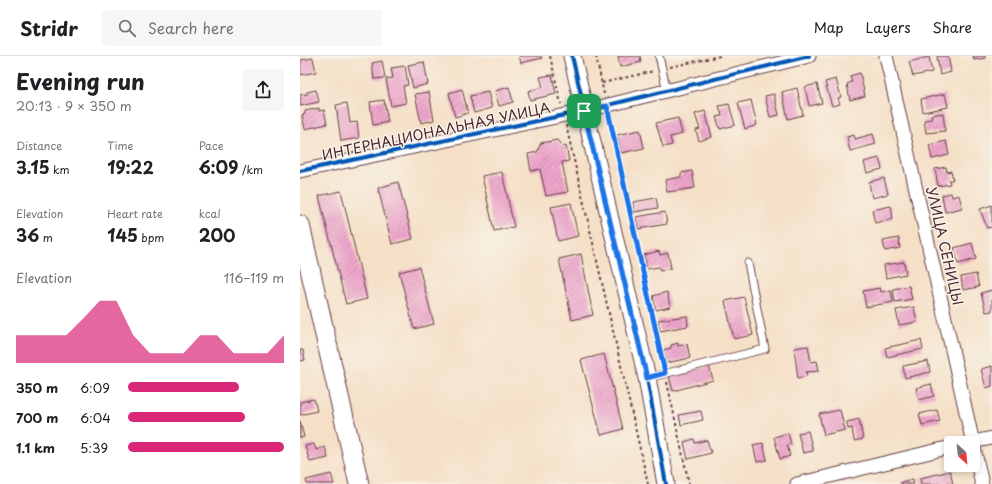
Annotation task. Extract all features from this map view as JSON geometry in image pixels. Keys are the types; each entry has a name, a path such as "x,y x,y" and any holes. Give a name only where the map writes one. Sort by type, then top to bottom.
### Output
{"main road":[{"path":"300,225 359,484"}],"street":[{"path":"572,56 647,378 666,484"},
{"name":"ИНТЕРНАЦИОНАЛЬНАЯ УЛИЦА","path":"300,172 316,167 607,106 809,56"},
{"name":"УЛИЦА СЕНИЦЫ","path":"886,56 970,436"},
{"path":"980,441 992,438"},
{"path":"797,484 944,449"},
{"name":"УЛИЦА СЕНИЦЫ","path":"979,472 982,484"}],"lane":[{"path":"659,56 667,91"},
{"path":"647,378 765,348 748,263"}],"path":[{"path":"550,56 648,484"},
{"path":"596,56 689,484"}],"building":[{"path":"519,56 541,56 542,58 521,63"},
{"path":"618,56 640,56 641,62 620,67"},
{"path":"937,56 948,56 951,72 940,75"},
{"path":"973,56 985,56 985,58 974,60"},
{"path":"929,57 932,72 913,76 909,62"},
{"path":"313,58 316,72 300,75 301,60"},
{"path":"382,61 385,78 374,79 372,63"},
{"path":"424,62 428,84 413,88 408,65"},
{"path":"405,66 408,85 403,86 406,103 391,106 386,79 393,78 391,68"},
{"path":"860,73 865,96 850,100 847,84 852,82 850,76"},
{"path":"552,75 556,94 530,100 528,91 543,87 540,77"},
{"path":"836,79 841,97 838,98 840,104 832,106 825,82"},
{"path":"817,84 822,103 809,106 805,87"},
{"path":"509,87 513,102 499,106 495,91"},
{"path":"797,88 803,115 788,119 782,92"},
{"path":"462,89 468,113 455,117 449,93"},
{"path":"316,90 319,102 300,106 300,95"},
{"path":"429,92 434,120 421,123 415,94"},
{"path":"488,92 492,108 474,113 470,96"},
{"path":"774,94 779,115 770,117 765,96"},
{"path":"945,94 948,107 923,112 921,99"},
{"path":"384,100 388,122 373,125 370,102"},
{"path":"751,100 757,125 745,129 738,103"},
{"path":"347,103 350,123 357,122 359,138 341,141 336,105"},
{"path":"729,104 735,125 720,129 716,117 722,116 719,106"},
{"path":"319,108 319,111 324,110 327,124 305,129 302,115 305,114 305,111"},
{"path":"705,111 712,137 699,141 696,130 700,129 695,114"},
{"path":"943,113 945,131 926,133 924,120 932,119 931,115"},
{"path":"678,118 682,134 670,137 672,145 663,147 656,123"},
{"path":"640,130 644,148 621,153 617,135"},
{"path":"873,134 876,144 850,151 847,137 854,135 855,139"},
{"path":"557,140 563,147 566,146 569,161 562,162 568,192 546,196 540,169 531,171 528,154 537,152 541,143"},
{"path":"946,141 949,155 932,159 929,145"},
{"path":"879,158 882,169 867,173 864,162"},
{"path":"946,167 947,172 951,171 953,180 949,180 950,184 938,186 935,169"},
{"path":"692,171 695,188 667,192 665,180 681,177 681,173"},
{"path":"502,172 514,227 494,231 482,176"},
{"path":"884,178 888,194 872,198 869,182"},
{"path":"398,182 413,239 392,244 378,188"},
{"path":"341,191 367,299 346,304 319,196"},
{"path":"951,193 952,197 959,195 962,208 945,212 942,195"},
{"path":"656,198 658,208 634,212 633,202"},
{"path":"571,203 578,236 558,241 551,207"},
{"path":"992,205 992,227 987,228 980,209"},
{"path":"891,206 893,219 875,223 872,210"},
{"path":"665,212 667,224 638,229 636,217"},
{"path":"899,238 900,248 885,251 883,241"},
{"path":"972,243 976,259 958,264 954,248"},
{"path":"659,251 660,255 668,253 671,268 660,271 659,267 647,269 644,255"},
{"path":"581,254 593,315 572,320 559,259"},
{"path":"904,262 906,274 886,278 884,265"},
{"path":"419,267 434,324 414,329 399,272"},
{"path":"976,274 979,287 963,290 961,277"},
{"path":"909,286 912,299 895,302 893,289"},
{"path":"880,288 881,292 891,290 893,302 866,307 863,291"},
{"path":"992,290 992,311 986,312 981,293"},
{"path":"667,292 670,307 656,310 653,296"},
{"path":"744,297 753,335 734,339 725,301"},
{"path":"914,307 917,322 899,325 896,310"},
{"path":"687,316 688,326 660,331 658,320"},
{"path":"921,340 923,349 887,357 885,348"},
{"path":"678,343 678,346 687,344 690,358 666,363 663,350 671,348 671,345"},
{"path":"808,346 811,362 817,361 819,371 806,372 807,376 798,378 794,348"},
{"path":"300,350 303,350 305,360 300,361"},
{"path":"604,354 623,429 601,435 581,360"},
{"path":"928,361 930,372 905,378 903,366"},
{"path":"709,366 713,380 673,391 669,376"},
{"path":"992,366 992,386 986,388 981,369"},
{"path":"931,384 934,396 919,400 916,388"},
{"path":"314,399 317,411 300,415 300,402"},
{"path":"840,410 845,430 824,435 819,414"},
{"path":"937,410 940,421 922,425 919,414"},
{"path":"701,411 703,420 681,425 679,415"},
{"path":"859,419 863,439 854,441 852,428 848,429 847,422"},
{"path":"300,421 304,437 300,438"},
{"path":"808,431 813,451 803,453 798,433"},
{"path":"788,433 791,444 787,445 790,456 780,459 774,437"},
{"path":"694,439 695,443 707,440 711,453 688,459 684,442"},
{"path":"763,443 767,460 757,462 753,445"},
{"path":"314,444 316,450 325,447 328,458 310,462 305,446"},
{"path":"950,472 953,484 921,484 920,478"},
{"path":"331,474 334,484 307,484 306,480"},
{"path":"913,479 914,484 901,484 901,482"}],"cycle path":[{"path":"572,56 647,378 666,484"},
{"path":"300,171 584,111 809,56"}],"route":[{"path":"607,106 665,373 647,378 584,111 607,106"}]}
